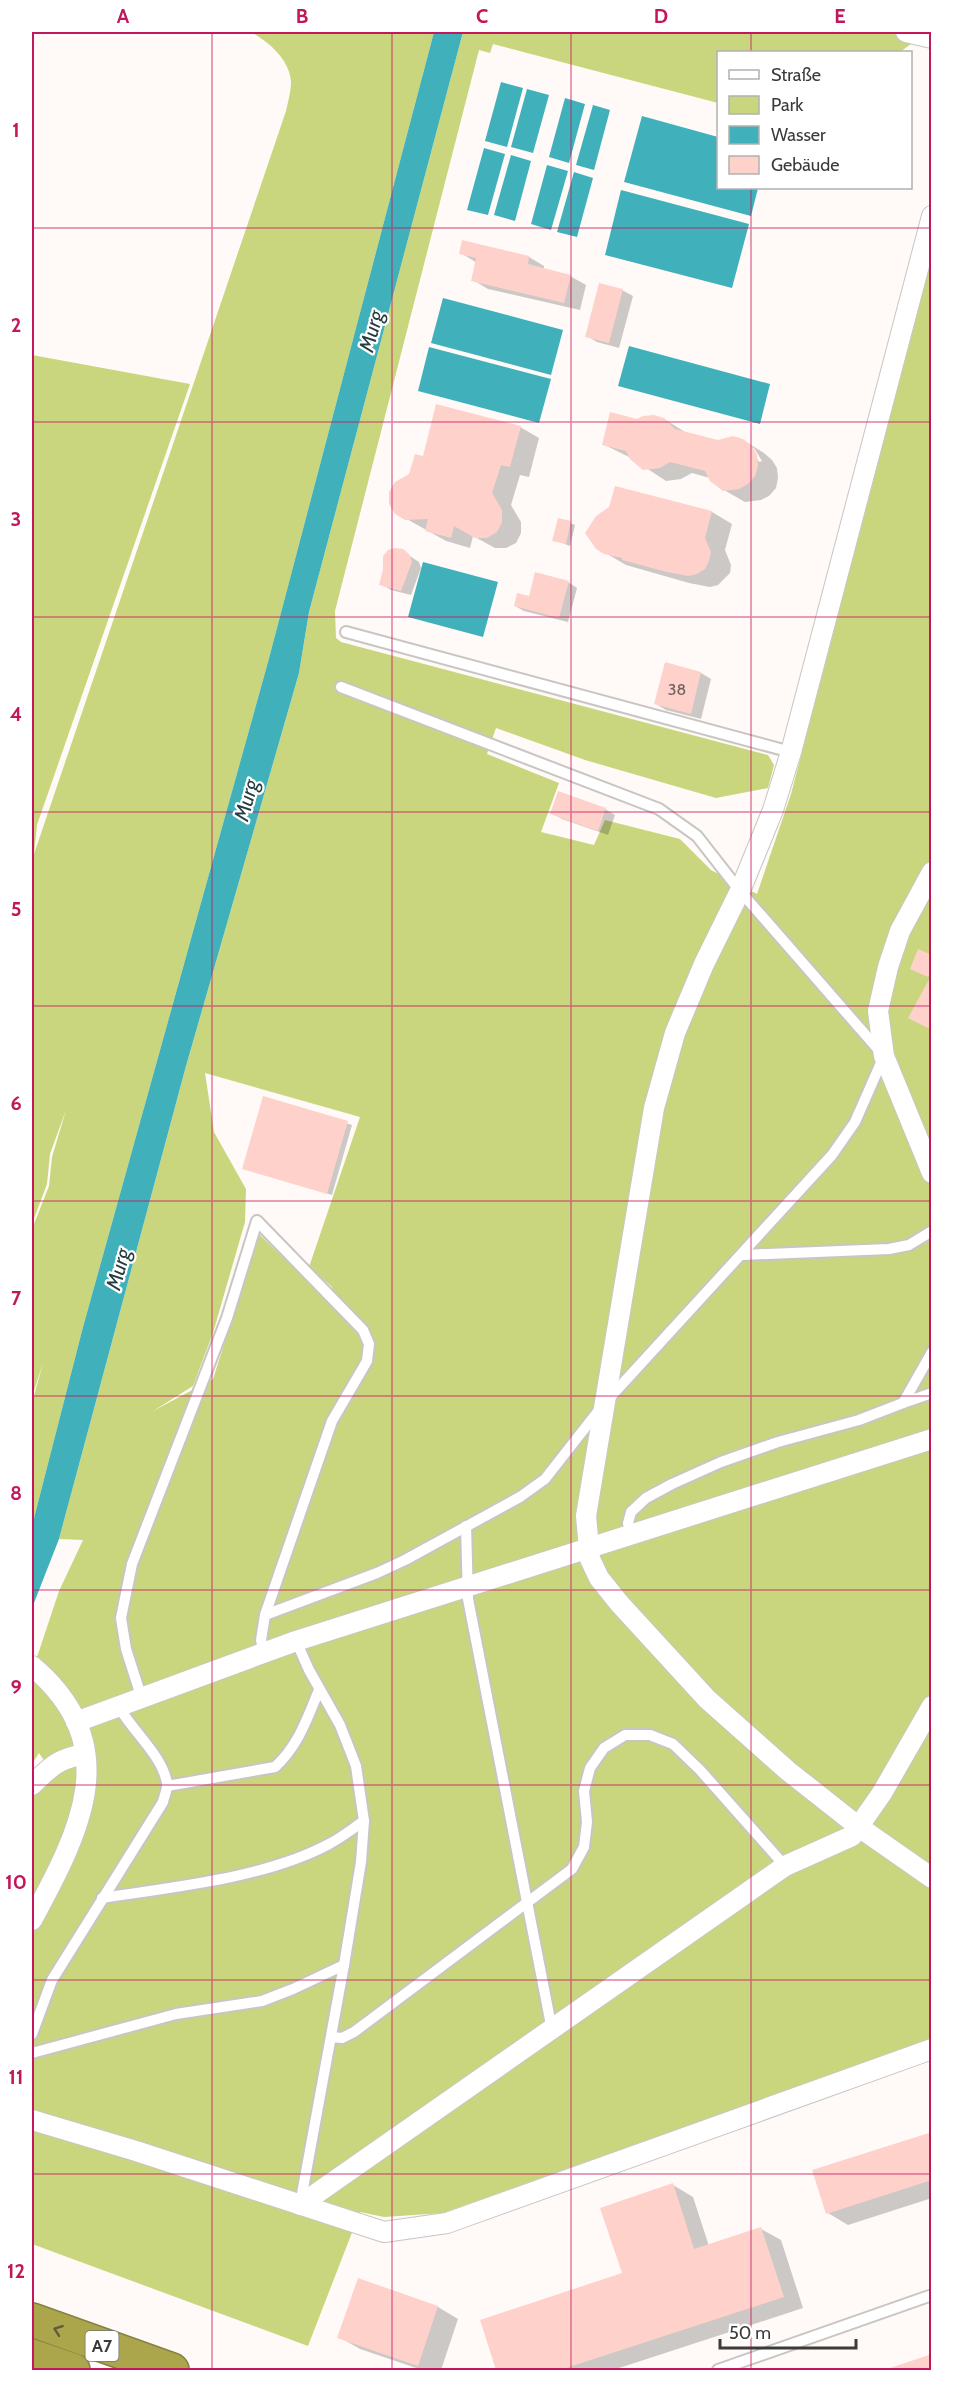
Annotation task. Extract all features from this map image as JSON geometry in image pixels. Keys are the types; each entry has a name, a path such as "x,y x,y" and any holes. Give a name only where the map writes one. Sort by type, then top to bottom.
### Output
{"highway":[{"name":"A7","path":"32,2320 172,2370"},
{"name":"A7","path":"32,2356 73,2370"}],"street":[{"path":"906,32 932,38"},
{"path":"932,216 791,752 773,810 740,891 704,964 675,1033 654,1108 586,1516 590,1559 606,1586 707,1699 788,1771 859,1827 932,1878"},
{"path":"932,872 900,931 888,967 878,1011 884,1056 932,1173"},
{"path":"76,1722 296,1641 932,1439"},
{"path":"32,1666 50,1681 76,1722 85,1754 87,1787 71,1845 32,1920"},
{"path":"300,2205 785,1866 852,1836 882,1793 932,1706"},
{"path":"32,1785 57,1762 85,1754"},
{"path":"32,2120 136,2151 384,2232 447,2223 932,2049"}],"lane":[{"path":"346,632 791,752"},
{"path":"265,1615 377,1573 520,1497 544,1479 603,1405 832,1155 855,1122 884,1056 740,891 697,836 659,809 341,687"},
{"path":"142,1699 126,1649 121,1618 132,1564 227,1318 257,1221 363,1330 369,1344 367,1361 332,1421 265,1615 261,1642 264,1652"},
{"path":"742,1254 889,1249 909,1245 932,1232"},
{"path":"903,1403 932,1352"},
{"path":"630,1534 628,1523 631,1512 646,1498 672,1484 721,1462 778,1442 859,1420 932,1394"},
{"path":"466,1526 467,1587 552,2030"},
{"path":"296,1641 319,1690 340,1725 356,1766 364,1821 361,1862 344,1965 300,2205"},
{"path":"167,1786 275,1767 288,1755 299,1739 319,1690"},
{"path":"32,2034 52,1980 163,1802 167,1786 161,1766 125,1719 119,1707"},
{"path":"331,2037 342,2038 354,2032 572,1869 584,1847 587,1822 584,1791 590,1768 604,1748 625,1735 650,1735 673,1744 700,1770 785,1866"},
{"path":"102,1898 219,1879 278,1864 329,1845 364,1821"},
{"path":"32,2053 176,2014 262,2001 344,1965"},
{"path":"718,2370 932,2295"}],"green space":[{"path":"251,32 434,32 268,662 83,1327 32,1526 32,1403 43,1363 32,1397 32,1229 49,1186 52,1157 66,1110 50,1154 47,1184 32,1224 32,355 190,384 37,825 34,854 286,111 291,82 287,66 271,46"},
{"path":"463,32 891,32 911,44 901,51 717,51 717,103 493,44 490,53 479,50 335,611 336,638 341,642 768,755 774,765 768,788 716,798 585,760 496,728 487,754 559,783 541,832 594,845 605,820 680,839 711,870 757,894 791,794 931,261 931,2039 443,2213 384,2217 360,2212 308,2346 32,2244 32,1791 54,1775 39,1753 32,1764 32,1672 59,1591 83,1540 59,1539 186,1066 299,673 309,612","holes":["205,1073 360,1117 309,1267 332,1287 327,1300 259,1234 213,1379 153,1411 193,1386 213,1333 245,1222 246,1189 214,1132"]}],"water":[{"name":"Murg","path":"434,32 463,32 309,612 299,673 186,1066 59,1539 32,1608 32,1526 83,1327 268,662"},
{"path":"501,82 523,88 507,147 485,141"},
{"path":"527,89 549,95 533,153 511,147"},
{"path":"565,98 585,104 569,163 549,157"},
{"path":"593,105 610,110 594,170 576,165"},
{"path":"642,116 717,137 717,189 758,189 751,216 624,182"},
{"path":"484,148 505,154 488,215 467,210"},
{"path":"511,155 531,161 515,221 494,215"},
{"path":"547,165 568,171 551,230 531,224"},
{"path":"574,172 593,178 577,237 557,232"},
{"path":"621,190 749,224 732,288 605,255"},
{"path":"443,298 563,330 551,375 431,343"},
{"path":"629,346 770,384 760,424 618,386"},
{"path":"429,347 551,379 539,423 418,391"},
{"path":"423,562 498,582 483,637 408,617"}],"building":[{"path":"462,240 529,256 528,264 571,275 564,303 471,281 476,258 459,254"},
{"path":"599,283 623,289 609,343 585,337"},
{"path":"436,404 521,426 510,467 501,465 492,493 502,510 502,522 497,532 487,538 475,538 454,526 451,538 425,531 428,519 405,520 395,514 389,504 389,492 395,482 409,474 415,454 423,456"},
{"path":"610,412 637,419 654,415 664,418 675,429 718,440 733,436 743,439 752,446 757,455 758,466 755,476 739,489 723,491 710,481 705,471 670,462 660,468 643,470 630,459 626,451 602,445"},
{"path":"615,486 712,511 705,538 711,552 705,569 688,576 622,560 622,558 604,554 596,549 585,533 596,516 609,507"},
{"path":"558,518 571,521 566,544 552,541"},
{"path":"403,549 409,554 412,562 401,591 379,585 383,556 388,550"},
{"path":"535,572 569,581 559,618 514,606 517,593 529,596"},
{"path":"665,662 701,672 691,714 654,704"},
{"path":"558,791 606,808 598,831 550,814"},
{"path":"918,949 932,955 932,969 928,977 910,969"},
{"path":"932,974 932,1030 908,1018"},
{"path":"263,1096 348,1121 327,1194 242,1169"},
{"path":"932,2132 932,2180 826,2214 812,2170"},
{"path":"673,2183 694,2249 761,2227 784,2297 560,2370 496,2370 480,2320 622,2273 600,2208"},
{"path":"358,2278 438,2306 418,2366 337,2338"},
{"path":"932,2354 932,2370 890,2370 890,2368"}]}
